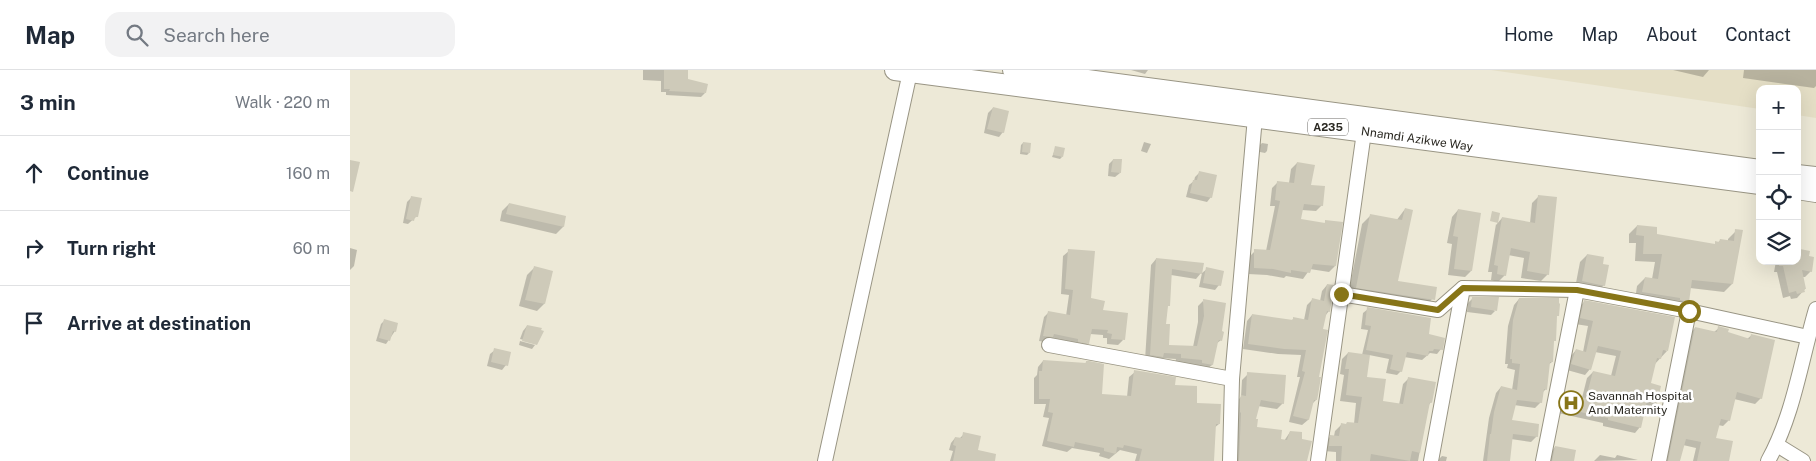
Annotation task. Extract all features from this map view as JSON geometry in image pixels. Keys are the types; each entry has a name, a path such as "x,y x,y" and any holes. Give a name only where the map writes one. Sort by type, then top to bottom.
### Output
{"highway":[{"name":"Nnamdi Azikwe Way","path":"1013,70 1756,169"},
{"name":"Nnamdi Azikwe Way","path":"903,71 1756,183"},
{"path":"1801,175 1816,177"},
{"path":"1801,190 1816,192"}],"street":[{"path":"825,461 903,71"},
{"path":"1230,461 1232,379 1255,117"},
{"path":"1318,461 1364,132"},
{"path":"1341,294 1438,310 1463,288 1577,290 1689,311 1808,337"},
{"path":"1431,461 1463,288"},
{"path":"1544,461 1577,290"},
{"path":"1768,461 1777,446 1789,414 1816,309"},
{"path":"1659,461 1689,311"},
{"path":"1049,345 1232,379"},
{"path":"1777,446 1803,461"}],"shaded area":[{"path":"1491,70 1816,70 1816,118 1801,116 1801,85 1756,85 1756,108"}],"building":[{"path":"664,70 688,70 688,79 708,84 706,93 669,91 670,89 664,89"},
{"path":"993,107 1009,111 1004,133 987,129"},
{"path":"1023,142 1031,143 1030,153 1022,152"},
{"path":"1055,146 1065,148 1063,157 1053,155"},
{"path":"1113,159 1122,159 1121,173 1111,172"},
{"path":"350,160 360,162 353,192 350,191"},
{"path":"1297,162 1315,165 1311,185 1325,186 1323,206 1304,204 1301,219 1325,223 1325,220 1343,222 1336,266 1313,264 1310,273 1291,270 1291,273 1273,269 1254,268 1254,249 1270,250 1280,201 1275,200 1277,181 1294,183"},
{"path":"1199,171 1217,175 1212,198 1190,193 1193,180 1197,180"},
{"path":"1538,195 1557,197 1549,275 1527,271 1530,252 1511,248 1506,276 1497,274 1498,266 1494,265 1502,217 1535,223"},
{"path":"411,196 422,198 418,217 415,217 414,221 406,219"},
{"path":"509,203 566,216 564,227 506,214"},
{"path":"1405,208 1413,210 1398,281 1437,287 1435,300 1356,288 1370,214 1402,220"},
{"path":"1458,209 1481,213 1472,271 1454,269 1458,237 1453,236"},
{"path":"1492,211 1500,213 1498,223 1490,221"},
{"path":"1637,225 1657,227 1657,234 1715,244 1715,241 1719,242 1720,239 1734,241 1735,229 1743,230 1733,284 1692,280 1689,302 1680,300 1680,298 1642,292 1645,277 1658,279 1662,254 1643,254 1644,236 1636,235"},
{"path":"1068,249 1095,251 1091,298 1105,301 1103,310 1128,313 1125,340 1111,339 1112,334 1107,333 1108,330 1092,329 1089,344 1078,342 1078,339 1054,334 1053,337 1043,336 1048,311 1070,315 1073,290 1065,289"},
{"path":"1801,249 1810,251 1809,256 1814,257 1812,272 1802,270 1805,292 1797,294 1796,291 1789,293 1783,266 1779,266 1801,265"},
{"path":"1587,254 1604,257 1603,264 1609,265 1605,286 1582,281"},
{"path":"1156,258 1204,263 1202,274 1172,269 1170,306 1168,306 1166,324 1170,324 1169,345 1197,346 1204,316 1203,299 1226,303 1222,331 1224,332 1222,341 1219,340 1218,342 1213,365 1202,363 1202,360 1181,358 1181,354 1164,353 1163,357 1150,355"},
{"path":"534,266 553,271 545,304 525,300"},
{"path":"1206,267 1224,271 1221,286 1203,283"},
{"path":"1327,284 1334,285 1330,312 1327,311 1323,329 1328,330 1319,377 1321,377 1318,395 1317,400 1314,400 1309,420 1293,416 1305,372 1302,371 1306,350 1248,344 1252,314 1293,320 1293,317 1308,320 1312,298 1324,301"},
{"path":"1472,297 1499,297 1497,311 1471,307"},
{"path":"1519,298 1559,298 1559,316 1557,316 1553,362 1550,362 1547,390 1544,389 1542,403 1517,400 1512,420 1539,424 1538,437 1513,434 1510,461 1487,461 1494,412 1501,386 1517,390 1520,364 1512,363 1512,359 1510,359 1513,320"},
{"path":"1584,300 1675,317 1668,351 1663,350 1661,359 1657,358 1651,383 1661,386 1657,404 1647,401 1641,428 1608,420 1608,418 1562,408 1565,393 1586,398 1593,371 1615,376 1621,351 1598,346 1591,370 1571,364 1576,349 1586,352 1593,321 1580,318"},
{"path":"1367,307 1431,318 1429,334 1445,338 1443,350 1434,349 1429,351 1428,356 1407,352 1402,372 1390,369 1393,355 1366,350 1371,326 1365,325"},
{"path":"384,319 398,323 396,332 393,331 390,341 379,338"},
{"path":"527,325 542,328 541,330 544,331 537,345 522,341"},
{"path":"1718,326 1729,329 1728,332 1750,339 1751,334 1775,340 1762,399 1737,392 1730,421 1721,419 1716,438 1733,441 1729,461 1697,461 1701,442 1686,439 1680,461 1668,461 1695,327 1717,332"},
{"path":"494,348 511,352 508,366 491,362"},
{"path":"1348,352 1370,355 1367,377 1386,379 1383,401 1403,404 1408,377 1436,382 1420,453 1412,451 1410,461 1371,454 1370,461 1341,461 1342,446 1329,446 1330,435 1339,436 1341,423 1358,423 1362,397 1346,395 1349,369 1345,369"},
{"path":"1043,360 1086,363 1086,361 1089,361 1104,364 1102,394 1131,396 1134,370 1176,377 1175,385 1197,386 1197,403 1221,404 1220,424 1216,424 1214,461 1139,461 1142,449 1124,445 1123,448 1117,447 1116,454 1104,451 1104,448 1075,442 1074,447 1047,441 1053,413 1048,412 1050,399 1039,399 1039,371 1042,371"},
{"path":"1247,372 1286,375 1284,404 1261,400 1256,419 1258,419 1257,427 1282,430 1281,439 1287,440 1290,431 1302,432 1302,439 1312,441 1307,461 1239,461 1240,399 1241,395 1246,396"},
{"path":"963,432 981,436 978,450 996,454 995,461 953,461 956,446 953,445 955,437 962,438"},
{"path":"1555,446 1576,450 1574,461 1552,461"}],"place":[{"name":"Savannah Hospital And Maternity","path":"1571,403"}],"route":[{"path":"1341,294 1398,305 1438,310 1463,288 1577,290 1689,311"}]}
